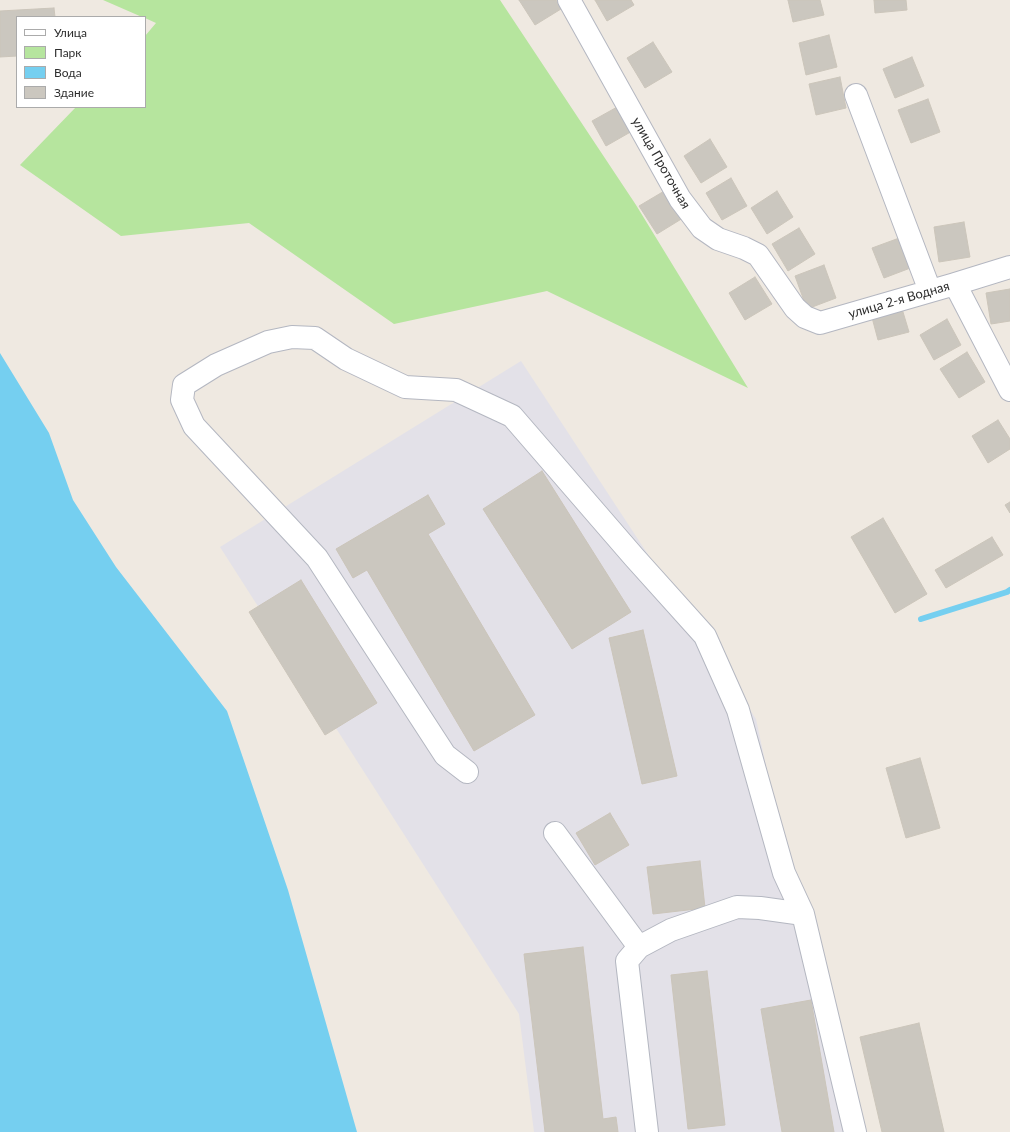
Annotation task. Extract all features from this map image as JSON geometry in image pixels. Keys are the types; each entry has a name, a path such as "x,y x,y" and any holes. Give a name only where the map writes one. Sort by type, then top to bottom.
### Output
{"street":[{"name":"улица Проточная","path":"569,0 680,199 702,228 718,239 744,248 758,255 795,308 805,317 820,323"},
{"path":"856,95 930,291"},
{"path":"955,284 1010,267"},
{"name":"улица 2-я Водная","path":"820,323 955,284 1010,390"},
{"path":"467,772 445,755 317,558 194,426 182,400 184,385 216,365 268,342 292,338 315,338 346,359 405,387 456,390 512,416 634,557 705,636 738,710 784,874 803,914 856,1132"},
{"path":"555,833 639,947"},
{"path":"648,1132 627,961 639,947 671,930 738,908 760,908 803,914"}],"shaded area":[{"path":"521,361 756,719 844,1132 534,1132 519,1014 220,547"}],"green space":[{"path":"103,0 500,0 636,205 748,388 547,291 394,324 249,223 121,236 20,165 75,108 146,108 146,35 156,23 146,18 146,16 140,16"}],"water":[{"path":"0,353 49,433 73,500 116,567 227,711 288,890 357,1132 0,1132"}],"building":[{"path":"519,0 556,0 561,9 535,25"},
{"path":"595,0 631,0 634,5 607,21"},
{"path":"788,0 820,0 824,15 793,22"},
{"path":"874,0 906,0 907,10 875,13"},
{"path":"54,8 55,16 16,16 16,56 0,57 0,11"},
{"path":"829,35 837,67 806,75 799,43"},
{"path":"653,42 672,72 645,88 627,58"},
{"path":"912,57 924,86 895,98 883,69"},
{"path":"840,77 846,108 816,115 809,84"},
{"path":"928,99 940,132 911,143 898,110"},
{"path":"619,106 634,130 606,146 592,121"},
{"path":"710,139 727,167 701,183 684,156"},
{"path":"731,178 747,206 722,220 706,193"},
{"path":"666,190 683,218 657,234 639,206"},
{"path":"777,191 793,217 767,234 751,208"},
{"path":"964,222 970,257 939,262 934,227"},
{"path":"799,228 815,254 788,271 772,244"},
{"path":"902,237 913,267 884,278 872,248"},
{"path":"824,265 836,298 807,309 795,276"},
{"path":"755,277 772,304 745,320 729,293"},
{"path":"1010,289 1010,321 991,324 986,293"},
{"path":"900,302 909,332 878,340 870,310"},
{"path":"947,319 961,345 934,360 920,335"},
{"path":"967,352 985,382 959,398 940,369"},
{"path":"998,420 1010,439 1010,449 988,463 972,436"},
{"path":"542,471 631,612 572,649 483,509"},
{"path":"428,495 445,524 428,534 535,715 474,751 367,570 353,578 336,549"},
{"path":"1010,502 1010,513 1005,505"},
{"path":"883,518 927,594 895,613 851,537"},
{"path":"992,537 1003,555 946,588 935,570"},
{"path":"301,580 377,703 325,735 249,612"},
{"path":"643,630 677,776 642,784 609,638"},
{"path":"920,758 940,828 906,838 886,768"},
{"path":"610,813 629,845 595,865 576,833"},
{"path":"700,861 705,908 653,914 647,867"},
{"path":"583,947 603,1119 616,1117 618,1132 545,1132 524,954"},
{"path":"707,971 725,1125 688,1129 671,975"},
{"path":"811,1000 834,1132 782,1132 761,1009"},
{"path":"919,1023 944,1132 882,1132 860,1037"}],"waterway":[{"path":"921,619 1010,590"}]}
